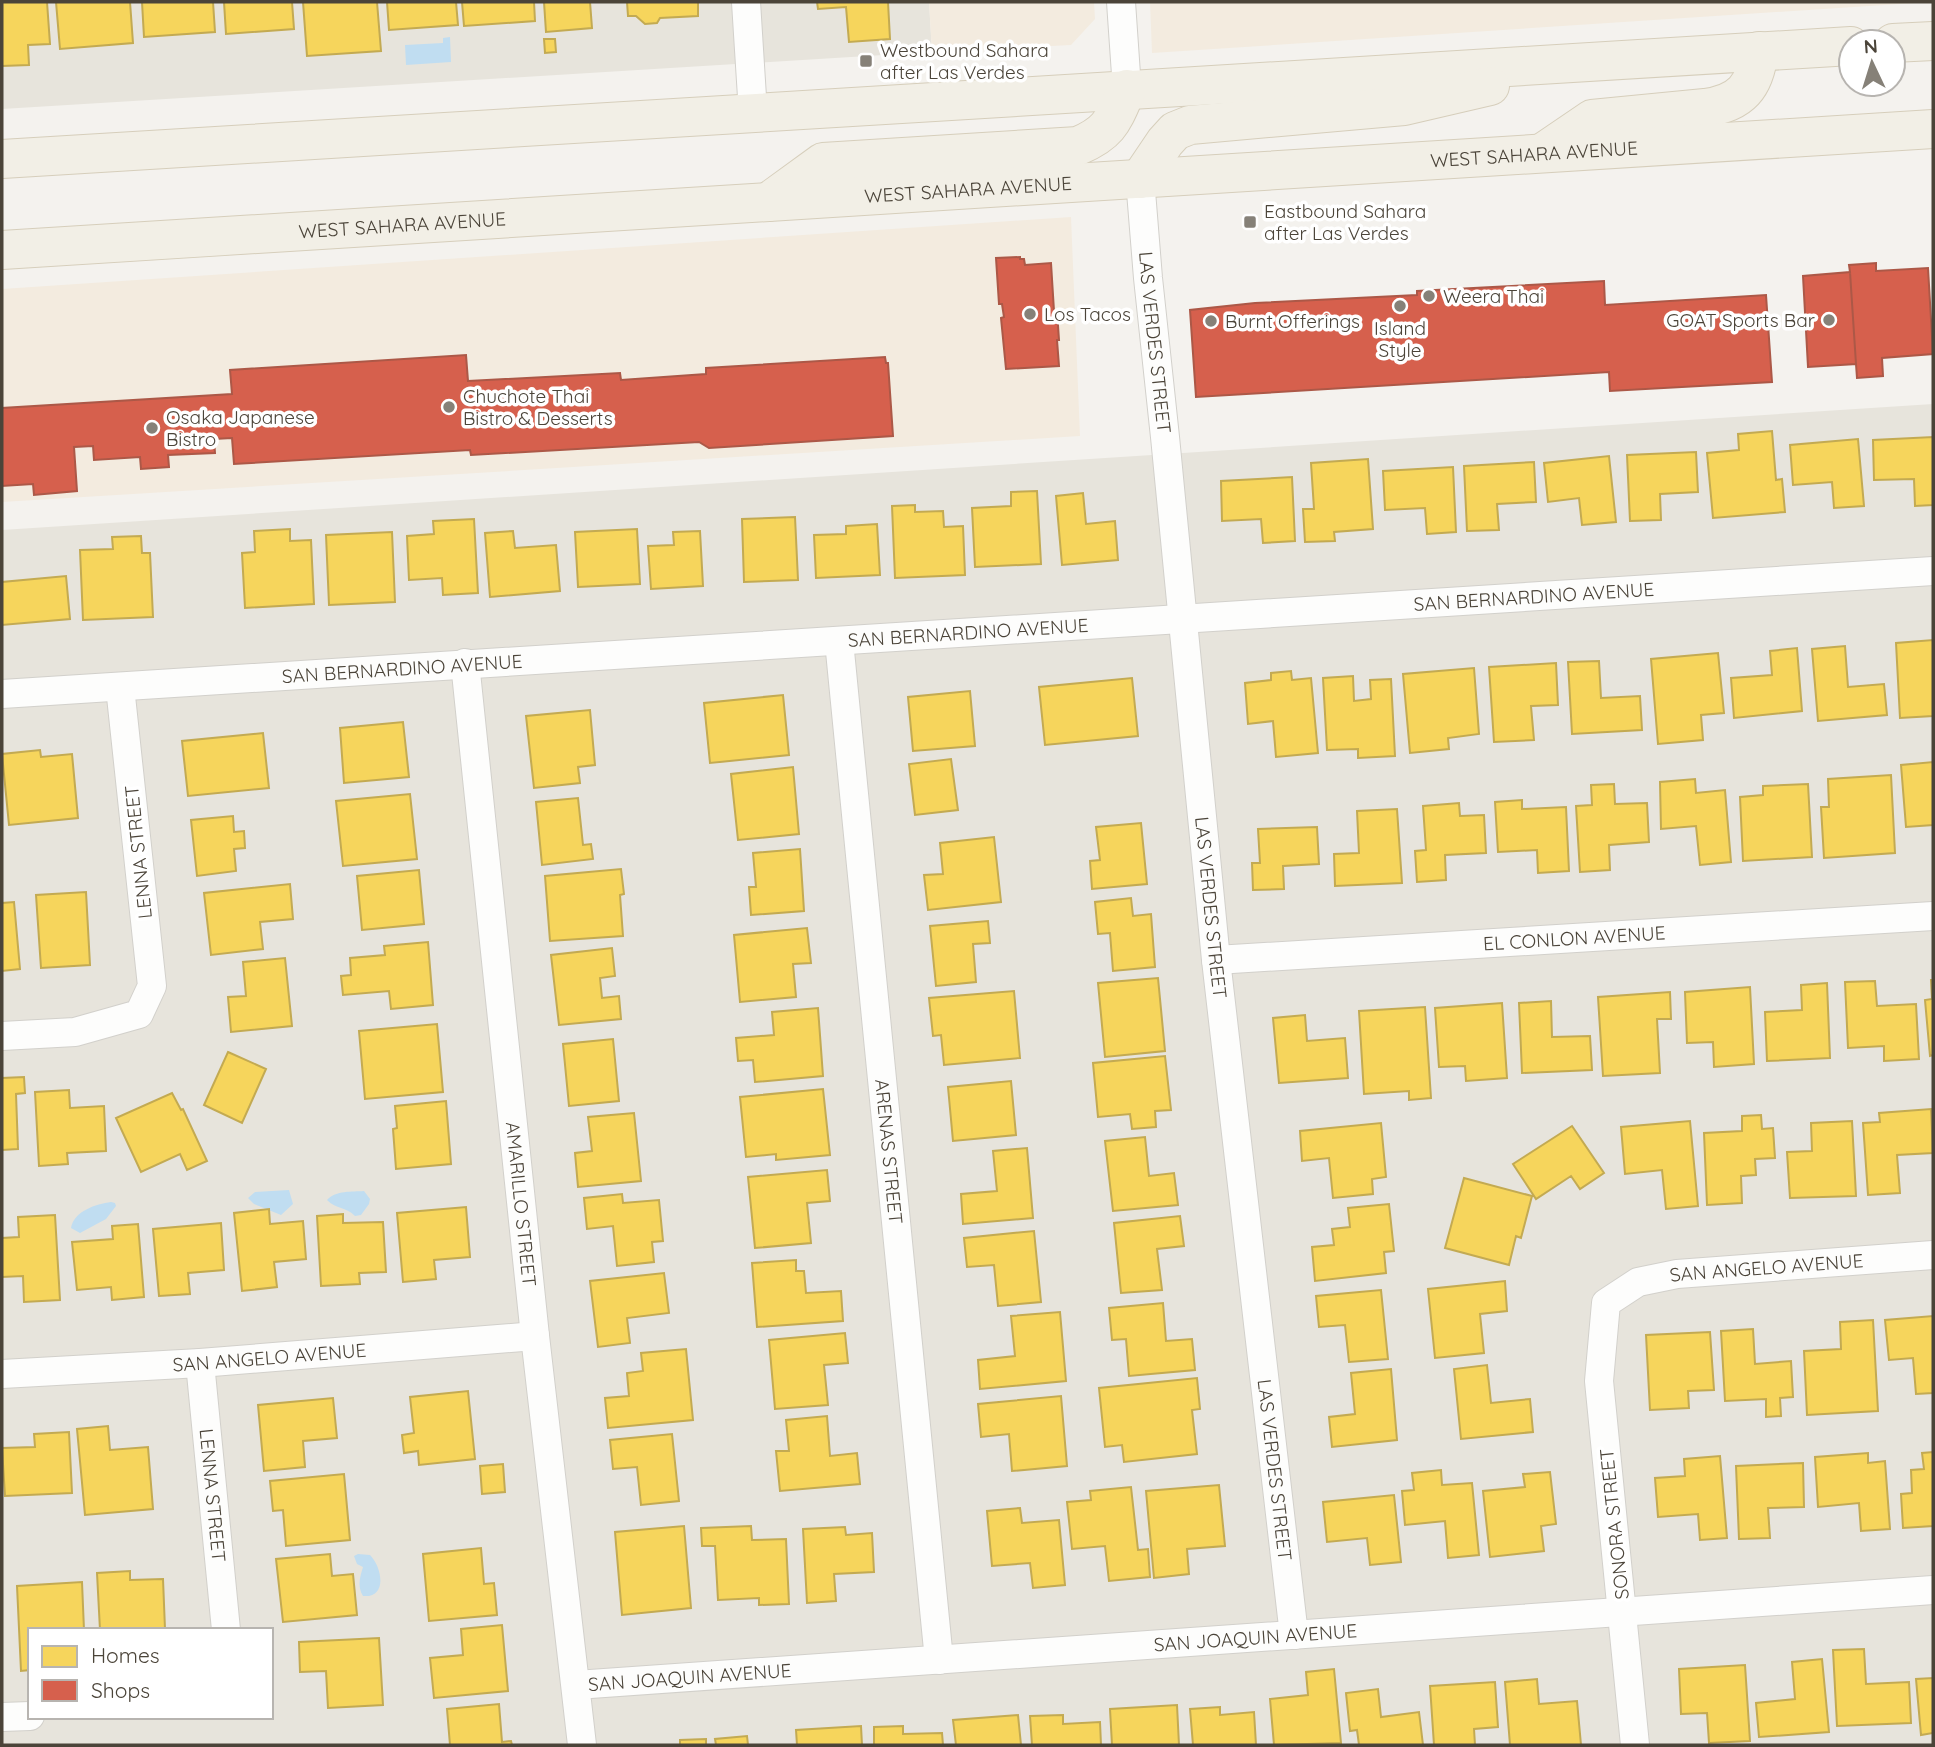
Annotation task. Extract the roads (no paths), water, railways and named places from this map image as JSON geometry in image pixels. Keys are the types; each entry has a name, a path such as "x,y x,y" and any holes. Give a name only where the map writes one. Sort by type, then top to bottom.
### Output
{"main road":[{"path":"1907,42 1933,41"},
{"path":"2,159 1837,47"},
{"path":"1540,154 1592,119 1720,106 1737,98 1750,85 1757,69 1759,51"},
{"path":"1140,179 1175,131 1190,125 1404,106 1593,61"},
{"path":"768,202 823,162 1078,146 1096,139 1112,124 1127,89"},
{"name":"WEST SAHARA AVENUE","path":"2,250 1933,129"}],"street":[{"path":"746,2 753,113"},
{"path":"1121,2 1127,89"},
{"name":"LAS VERDES STREET","path":"1140,179 1216,960 1294,1635"},
{"name":"SAN BERNARDINO AVENUE","path":"2,694 1933,571"},
{"name":"ARENAS STREET","path":"839,640 940,1660"},
{"name":"AMARILLO STREET","path":"466,663 536,1336 582,1745"},
{"name":"LENNA STREET","path":"2,1036 75,1032 139,1014 152,986 120,687"},
{"name":"EL CONLON AVENUE","path":"1216,960 1933,916"},
{"name":"SAN ANGELO AVENUE","path":"1606,1303 1638,1282 1677,1273 1933,1255"},
{"name":"SONORA STREET","path":"1606,1303 1599,1381 1635,1745"},
{"name":"SAN ANGELO AVENUE","path":"2,1374 200,1363 536,1336"},
{"name":"LENNA STREET","path":"200,1363 226,1628"},
{"name":"SAN JOAQUIN AVENUE","path":"576,1685 1933,1590"},
{"path":"2,1717 28,1716"}],"water":[{"path":"450,37 451,62 406,65 405,45 443,43 443,38"},
{"path":"289,1190 293,1204 281,1215 254,1204 248,1198 255,1192"},
{"path":"364,1191 370,1199 361,1215 355,1216 327,1200 339,1193"},
{"path":"111,1202 116,1206 106,1219 80,1233 71,1228 81,1213"},
{"path":"370,1555 380,1574 379,1587 371,1595 363,1596 360,1589 363,1567 357,1564 354,1556"}],"place":[{"name":"Westbound Sahara after Las Verdes","path":"866,61"},
{"name":"Eastbound Sahara after Las Verdes","path":"1250,222"},
{"name":"Weera Thai","path":"1429,296"},
{"name":"Island Style","path":"1400,306"},
{"name":"Los Tacos","path":"1030,314"},
{"name":"GOAT Sports Bar","path":"1829,320"},
{"name":"Burnt Offerings","path":"1211,321"},
{"name":"Chuchote Thai Bistro & Desserts","path":"449,407"},
{"name":"Osaka Japanese Bistro","path":"152,428"}]}
